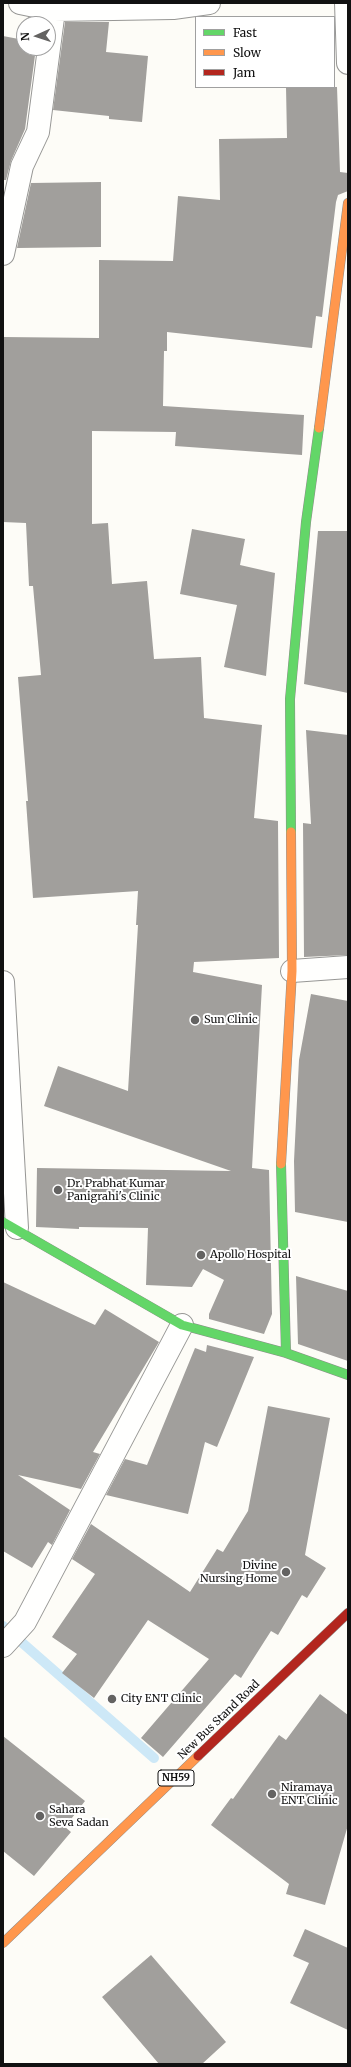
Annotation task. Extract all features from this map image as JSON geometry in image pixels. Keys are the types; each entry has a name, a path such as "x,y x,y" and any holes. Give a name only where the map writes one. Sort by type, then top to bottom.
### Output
{"main road":[{"path":"286,1353 281,1161 292,971 290,699 306,522 331,346 348,203"},
{"path":"10,1225 182,1325 286,1353 348,1376"},
{"name":"New Bus Stand Road","path":"3,1943 348,1613"}],"street":[{"path":"20,3 54,10 172,6 208,3"},
{"path":"346,3 348,63"},
{"path":"3,254 22,166 38,132 54,10"},
{"path":"292,971 348,966"},
{"path":"3,982 10,1225"},
{"path":"3,1646 25,1622 182,1325"}],"building":[{"path":"65,22 109,22 106,52 148,56 142,122 109,119 109,116 53,110"},
{"path":"3,36 16,38 16,56 35,56 25,129 11,161 6,180 3,180"},
{"path":"337,87 340,172 348,173 348,191 338,195 336,202 322,317 316,316 312,348 167,332 167,351 164,351 163,406 304,415 302,455 175,446 176,432 92,431 92,524 108,523 112,584 147,581 154,659 201,657 204,718 262,725 254,818 278,821 279,958 194,962 193,972 262,985 252,1168 269,1170 272,1314 264,1334 209,1319 209,1314 224,1280 203,1269 192,1287 146,1285 148,1228 79,1227 79,1229 36,1227 37,1168 231,1171 44,1106 58,1066 128,1091 138,925 136,925 138,891 33,898 26,801 28,801 18,677 41,675 33,586 29,586 26,523 3,522 3,337 99,338 99,260 173,261 178,196 220,200 219,139 287,138 286,88"},
{"path":"101,182 101,247 17,248 31,183"},
{"path":"192,529 245,539 240,565 275,573 266,676 224,667 237,605 180,594"},
{"path":"318,531 348,531 348,693 304,684"},
{"path":"306,730 348,735 348,955 304,957 303,823 311,824"},
{"path":"311,994 348,1001 348,1222 295,1212 294,1161 299,1060"},
{"path":"296,1276 348,1291 348,1361 298,1344"},
{"path":"3,1282 95,1325 105,1309 159,1342 93,1452 100,1454 81,1489 18,1475 70,1510 52,1545 48,1542 32,1568 3,1551"},
{"path":"207,1345 254,1357 217,1447 205,1442 188,1514 106,1495 125,1459 147,1465 195,1348 206,1352"},
{"path":"268,1406 330,1418 305,1555 326,1568 307,1598 302,1595 278,1635 271,1631 241,1678 235,1674 163,1757 141,1738 209,1659 148,1620 94,1698 62,1673 77,1654 52,1637 95,1574 72,1559 91,1524 190,1592 217,1549 223,1552 248,1511"},
{"path":"320,1694 348,1715 348,1825 325,1905 286,1894 289,1884 211,1825 231,1798 233,1799 279,1735 286,1740"},
{"path":"3,1736 85,1801 65,1827 71,1832 34,1876 3,1851"},
{"path":"305,1929 348,1948 348,2030 290,2003 309,1963 293,1956"},
{"path":"151,1955 226,2042 202,2064 159,2064 102,1997"}],"waterway":[{"path":"3,1626 154,1758"}],"traffic: fast":[{"path":"291,832 290,699 306,522 319,428"},
{"path":"281,1164 286,1353"},
{"path":"3,1222 182,1325 286,1353 348,1375"}],"traffic: slow":[{"path":"319,428 348,203"},
{"path":"281,1164 292,971 291,832"},
{"path":"3,1943 198,1756"}],"traffic: jam":[{"path":"198,1756 348,1613"}],"place":[{"name":"Sun Clinic","path":"195,1020"},
{"name":"Dr. Prabhat Kumar Panigrahi's Clinic","path":"58,1190"},
{"name":"Apollo Hospital","path":"201,1255"},
{"name":"Divine Nursing Home","path":"286,1572"},
{"name":"City ENT Clinic","path":"112,1699"},
{"name":"Niramaya ENT Clinic","path":"272,1794"},
{"name":"Sahara Seva Sadan","path":"40,1816"}]}
